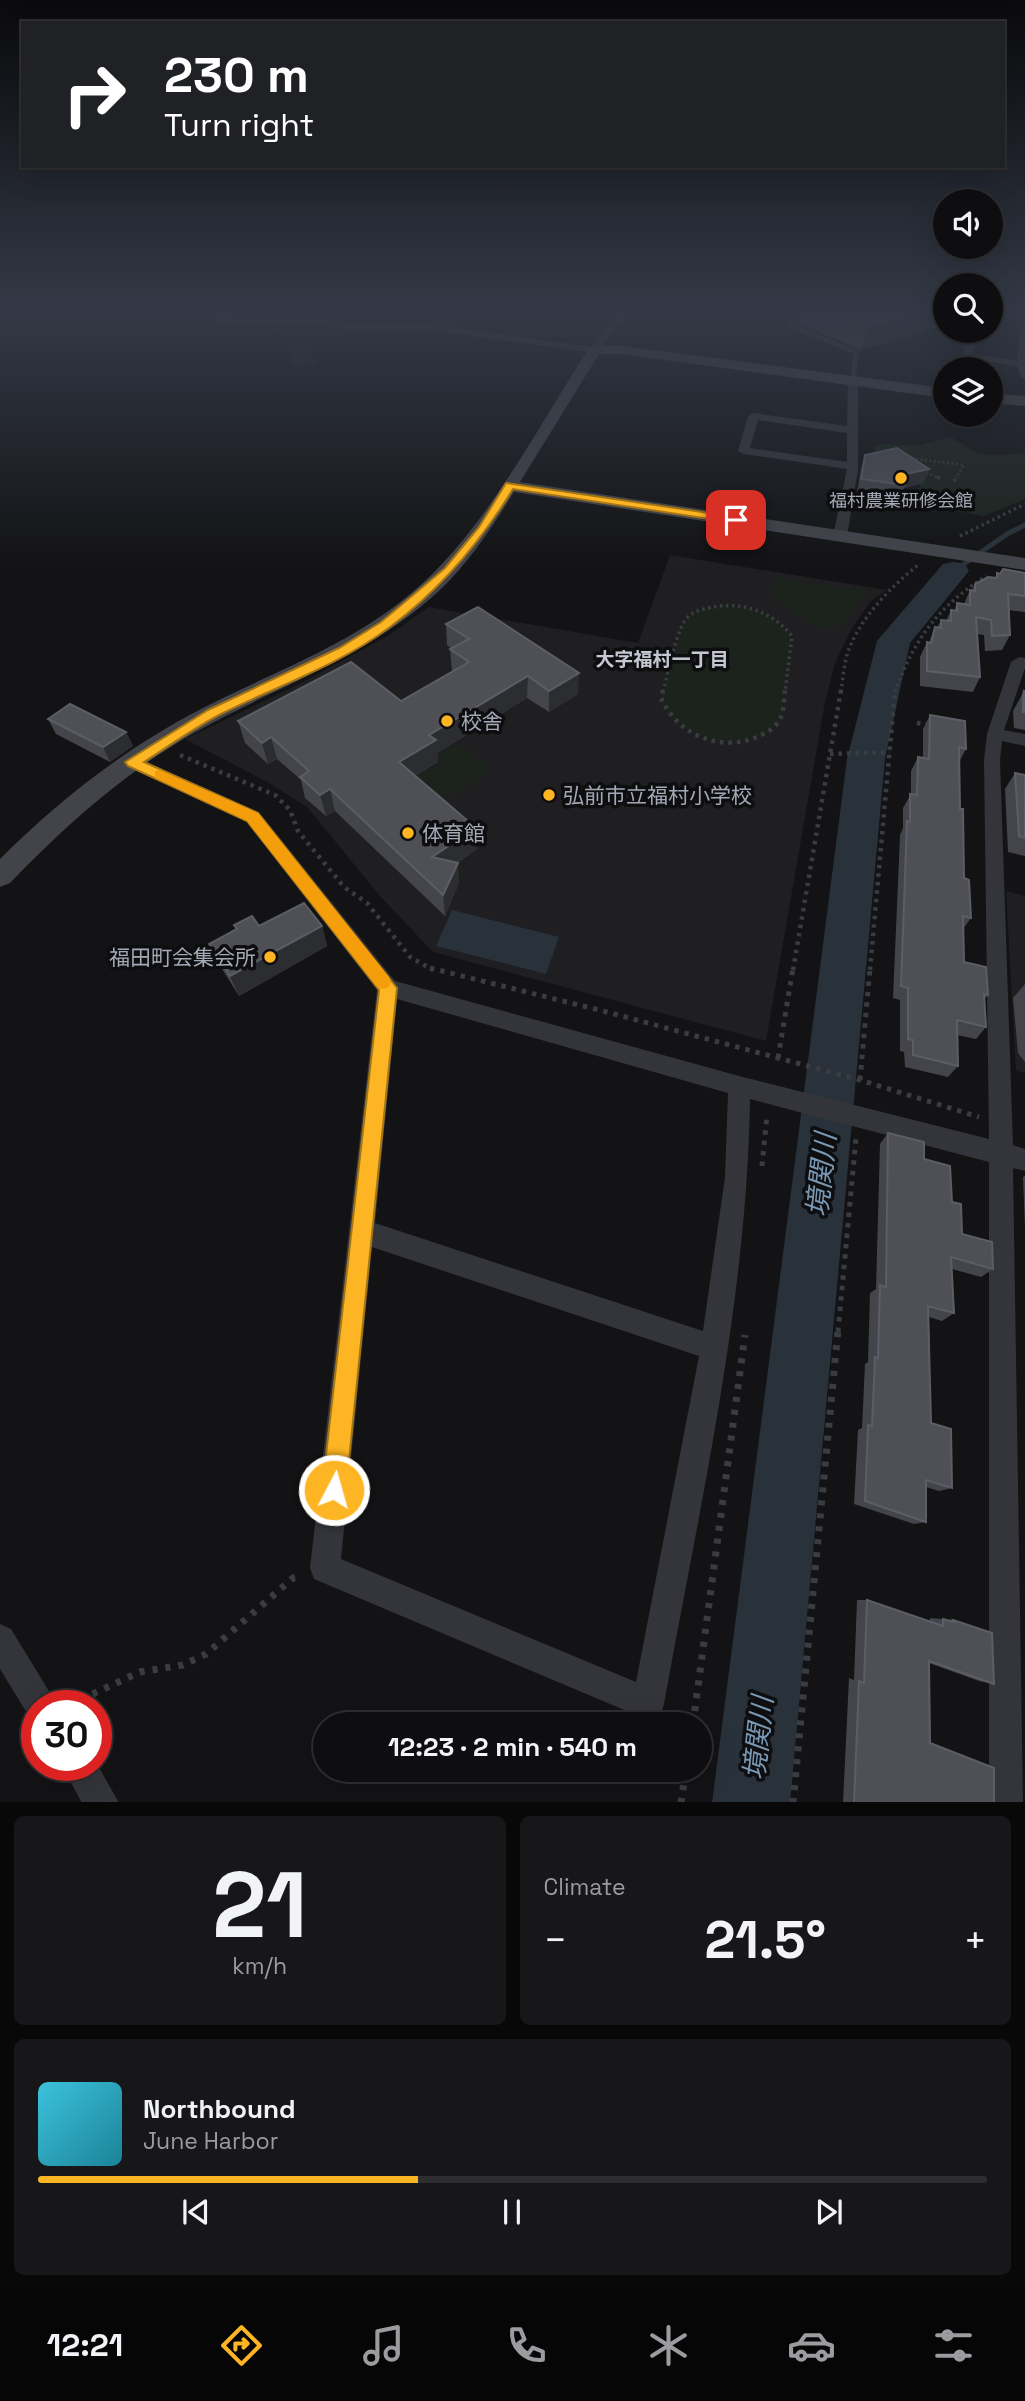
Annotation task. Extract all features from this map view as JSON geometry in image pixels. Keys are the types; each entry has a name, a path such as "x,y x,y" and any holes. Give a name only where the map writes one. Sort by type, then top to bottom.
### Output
{"street":[{"path":"0,876 34,841 132,762 213,713 343,651 386,625 423,595 455,563 483,529 565,398"},
{"path":"840,536 855,448 852,430 853,398"},
{"path":"1003,399 1025,401"},
{"path":"852,430 753,416 744,451 852,466"},
{"path":"510,486 1010,562"},
{"path":"1006,1802 1013,1157 992,760 995,734 1019,662 1025,663"},
{"path":"995,734 1025,740"},
{"path":"132,762 253,817 388,988 738,1086 1013,1157"},
{"path":"388,988 326,1568 648,1704 713,1348 737,1177 738,1086"},
{"path":"362,1231 713,1348"},
{"path":"0,1640 32,1690"},
{"path":"89,1781 102,1802"}],"path":[{"path":"907,462 900,457 927,458 964,465 954,481"},
{"path":"913,467 940,478"},
{"path":"778,1058 848,650 861,626 911,571 955,539 1025,504"},
{"path":"860,1080 894,694 915,643 944,605 1010,562"},
{"path":"722,604 758,610 774,617 792,636 781,719 774,730 760,738 740,742 694,734 674,723 661,698 682,622 694,611 722,604"},
{"path":"917,723 943,726"},
{"path":"171,751 275,795 290,810 298,831 344,887 367,903 410,957 435,971 603,1011 790,1061 985,1119"},
{"path":"830,754 890,752"},
{"path":"793,1802 858,1117"},
{"path":"102,1690 141,1672 183,1664 206,1654 293,1578 326,1568"},
{"path":"681,1802 684,1782"}],"shaded area":[{"path":"950,437 980,453 1025,453 1025,499 984,516 922,504 914,499 914,491 920,487 919,481 875,452 873,447 881,444 918,446"},
{"name":"弘前市立福村小学校","path":"670,555 887,590 871,601 852,628 835,663 825,702 766,1041 433,952 380,896 307,807 269,783 185,739 303,682 389,635 429,607 638,643"},
{"path":"781,577 819,585 872,591 842,623 834,628 825,628 805,620 771,595 772,584"},
{"path":"722,604 743,606 762,612 778,621 792,636 781,719 769,732 734,743 697,736 668,714 661,698 683,622 694,611"},
{"path":"459,743 493,770 435,805 408,781 442,762 436,756"},
{"path":"1006,891 1025,896 1025,1073 1016,1071"},
{"path":"452,910 559,937 546,974 436,946"}],"building":[{"path":"897,448 929,469 906,474 905,485 861,479 865,455"},
{"path":"1003,569 1025,573 1025,596 1008,594 1010,635 992,636 991,620 976,617 980,677 927,671 927,642 931,643 935,627 941,628 941,620 951,621 951,610 957,611 957,603 970,605 970,590 975,591 975,584 988,577 997,578 997,573 1000,574"},
{"path":"478,607 579,673 549,691 528,676 429,735 436,740 399,762 476,828 432,857 458,863 443,895 330,789 320,795 300,777 309,771 271,737 262,743 238,721 351,662 401,701 469,662 450,649 469,639 446,624"},
{"path":"1024,691 1025,712 1023,712 1023,695"},
{"path":"70,704 126,732 103,747 48,719"},
{"path":"930,715 965,721 966,749 959,747 960,809 963,809 964,878 969,880 971,918 963,916 964,962 986,967 986,1027 957,1020 958,1066 913,1055 913,1040 908,1039 908,988 901,986 907,821 910,822 910,794 917,795 918,757 929,759"},
{"path":"1015,773 1025,775 1025,838 1019,836"},
{"path":"304,903 322,926 230,976 209,944 237,929 234,925 252,916 259,926"},
{"path":"888,1133 924,1142 924,1159 950,1166 952,1202 961,1204 962,1234 992,1242 993,1269 951,1257 954,1313 928,1306 931,1423 951,1429 952,1488 926,1480 926,1522 865,1501 868,1425 872,1426 875,1357 878,1358 880,1285 886,1287"},
{"path":"867,1600 943,1626 943,1619 954,1622 953,1620 992,1633 994,1684 929,1661 930,1743 994,1768 994,1802 854,1802 859,1681 864,1683"}],"waterway":[{"path":"954,571 1007,534 1025,525"},
{"name":"境関川","path":"751,1802 866,759 894,641 954,571"}],"slow traffic":[{"path":"160,775 253,817 383,982"}],"place":[{"name":"福村農業研修会館","path":"901,478"},
{"name":"校舎","path":"447,721"},
{"name":"弘前市立福村小学校","path":"549,795"},
{"name":"体育館","path":"408,833"},
{"name":"福田町会集会所","path":"270,957"}],"district":[{"name":"大字福村一丁目","path":"662,659"}],"route":[{"path":"334,1490 388,988 253,817 132,762 174,734 343,651 386,625 423,595 468,549 510,486 736,520"}]}
